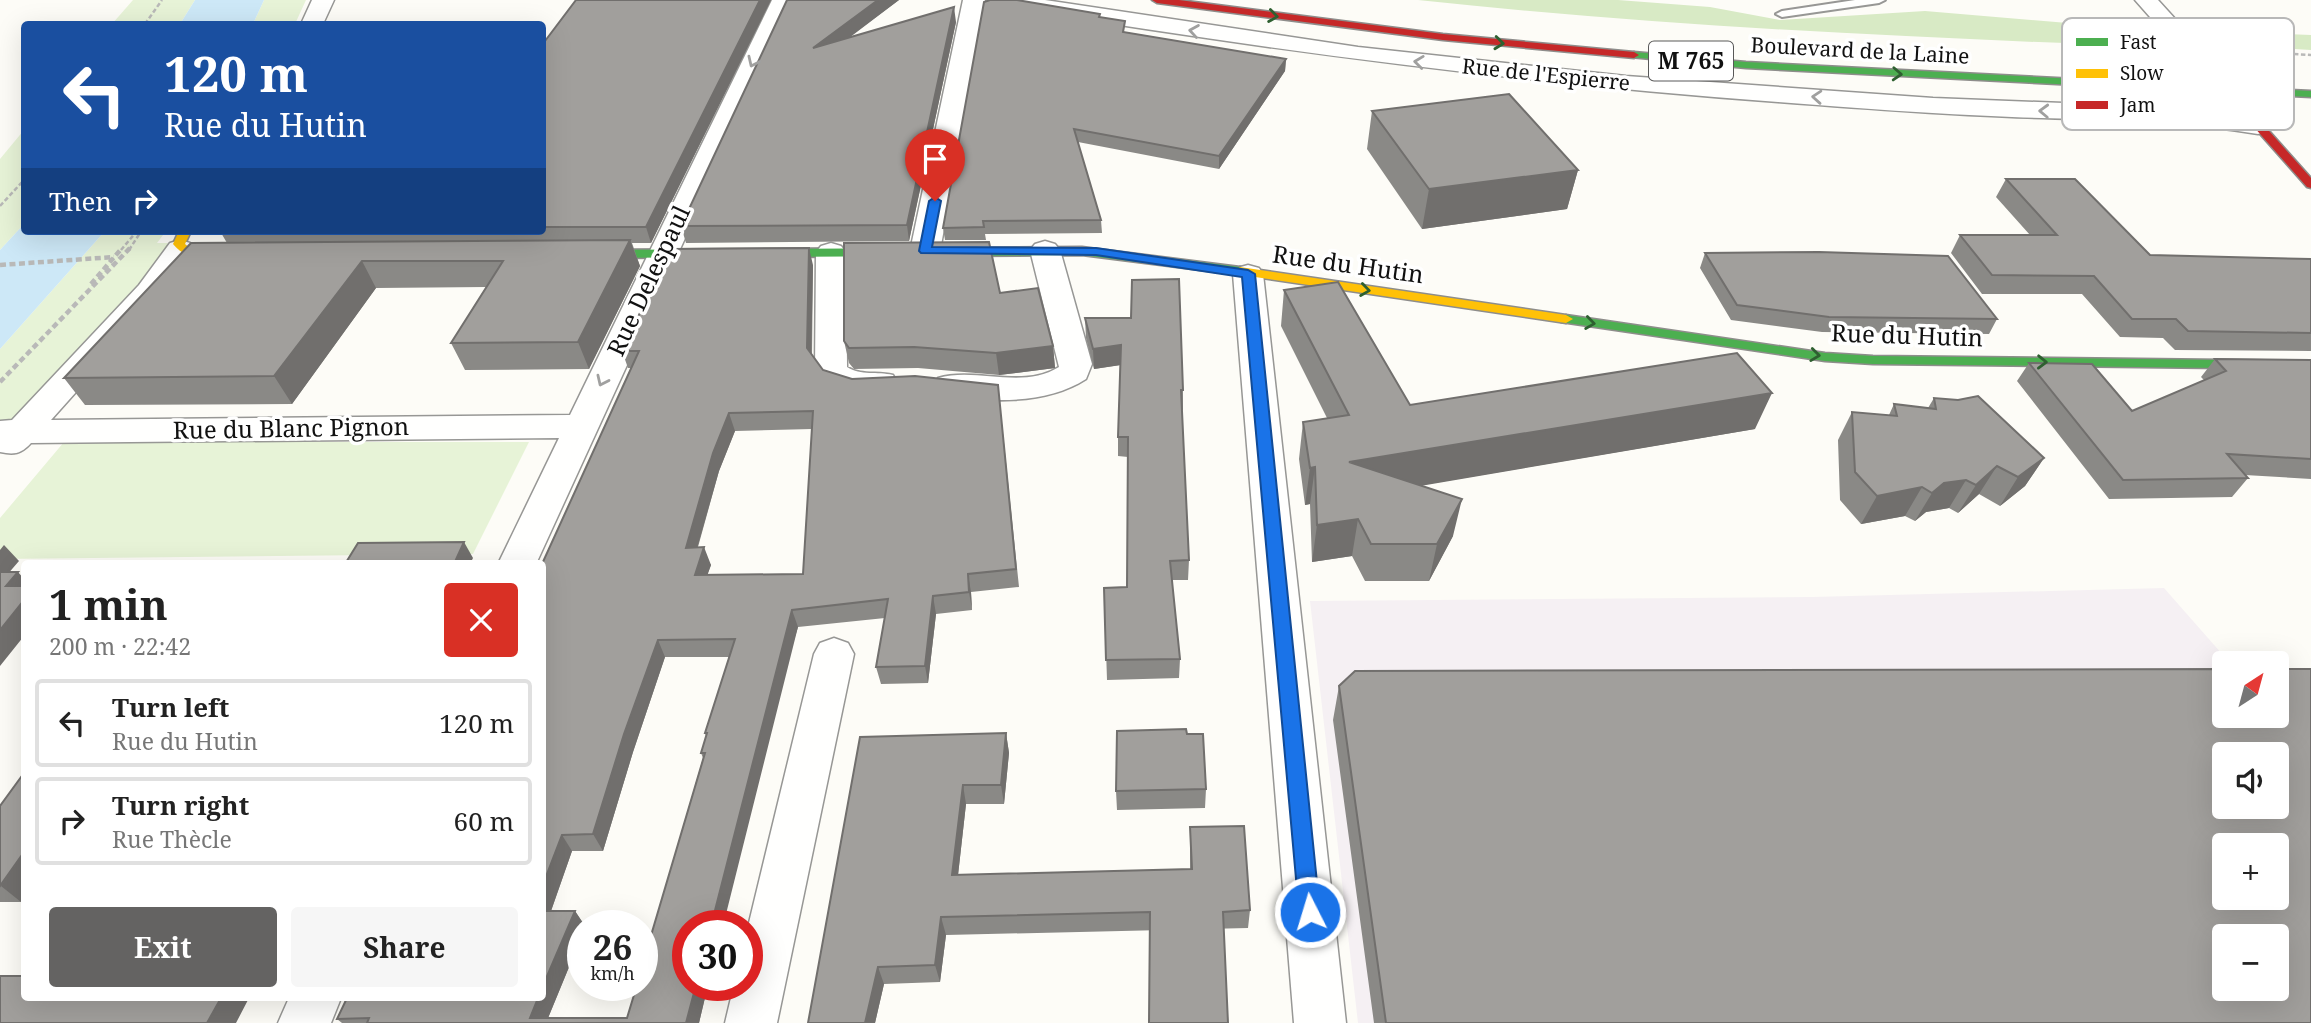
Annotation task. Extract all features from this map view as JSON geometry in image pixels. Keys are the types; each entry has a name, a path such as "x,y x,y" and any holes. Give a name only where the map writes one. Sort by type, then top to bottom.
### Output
{"street":[{"path":"313,21 323,0"},
{"name":"Rue Delespaul","path":"519,560 783,0"},
{"path":"925,251 974,0"},
{"name":"Rue de l'Espierre","path":"1005,0 1240,38 1535,75 1646,86 2062,111"},
{"name":"Boulevard de la Laine","path":"1157,0 1443,37 1664,58 1906,75 2062,82"},
{"path":"1275,0 1403,15"},
{"path":"2146,0 2165,18"},
{"path":"2262,130 2311,185"},
{"path":"7,440 191,246 248,257"},
{"path":"831,252 831,371 841,379 856,384 913,381 999,389 1059,380 1074,372 1076,364 1045,250"},
{"name":"Rue du Hutin","path":"565,254 1045,250 1127,255 1837,358 2311,365"},
{"path":"1248,274 1320,1023"},
{"name":"Rue du Blanc Pignon","path":"7,440 581,426"},
{"path":"751,1023 834,654"},
{"path":"304,1023 315,1001"}],"lane":[{"path":"1782,14 1879,0"}],"path":[{"path":"147,21 162,0"},
{"path":"0,206 21,183"},
{"path":"0,382 135,235"},
{"path":"86,290 116,265 132,247 137,235"},
{"path":"0,265 114,257"}],"shaded area":[{"path":"2164,588 2219,651 2212,651 2212,728 2278,728 2280,742 2212,742 2212,819 2288,819 2311,1023 1358,1023 1310,601 1812,597"}],"green space":[{"path":"133,0 195,0 182,21 115,21"},
{"path":"264,0 306,0 296,21 254,21"},
{"path":"1418,0 1618,0 1710,7 1780,20 1925,11 2062,23 2062,43 1764,29"},
{"path":"2294,34 2311,35 2311,50 2294,49"},
{"path":"21,134 21,227 0,250 0,159"},
{"path":"101,235 163,235 157,243 168,243 164,252 166,261 0,447 0,349"},
{"path":"64,442 529,442 473,554 0,559 0,518"}],"water":[{"path":"195,0 264,0 254,21 182,21"},
{"path":"21,227 21,235 101,235 0,349 0,250"}],"building":[{"path":"576,0 760,0 646,227 546,227 546,40"},
{"path":"787,0 878,0 813,48 954,7 907,225 681,226"},
{"path":"1017,0 1100,14 1099,17 1125,21 1123,32 1286,59 1219,156 1074,129 1101,220 983,221 984,227 943,228 984,2"},
{"path":"1509,94 1578,170 1429,189 1372,111"},
{"path":"2006,179 2075,179 2150,255 2311,259 2311,333 2188,331 2176,319 2132,319 2094,276 1992,275 1960,235 2057,235"},
{"path":"630,240 578,342 451,343 503,261 362,261 274,376 64,378 191,243"},
{"path":"989,242 1000,293 1038,288 1053,346 996,353 914,347 849,348 844,341 844,243"},
{"path":"809,248 807,348 823,370 852,379 915,376 998,385 1016,569 968,574 969,592 933,596 925,666 876,667 888,599 792,610 715,910 672,910 672,1001 692,1001 686,1023 367,1023 369,1018 337,1019 346,1001 537,1001 530,1018 627,1018 632,1001 658,1001 658,912 705,753 701,753 705,733 735,639 658,640 624,734 593,834 562,835 546,877 546,560 544,560 639,351 622,351 670,249","holes":["813,411 803,574 695,575 704,547 686,548 713,453 729,413"]},
{"path":"1819,252 1948,256 1997,319 1829,317 1737,305 1705,253"},
{"path":"1179,279 1189,560 1170,561 1180,659 1106,660 1104,588 1127,587 1128,437 1118,437 1121,345 1093,349 1085,318 1131,318 1132,280"},
{"path":"1338,282 1410,405 1737,353 1772,393 1349,462 1462,499 1437,544 1371,544 1358,519 1317,525 1315,467 1310,468 1303,422 1349,415 1284,290"},
{"path":"2215,359 2311,360 2311,459 2227,454 2248,478 2123,480 2029,363 2092,364 2132,411 2226,371"},
{"path":"1978,396 2044,458 2018,477 1997,466 1976,485 1966,480 1944,483 1932,493 1922,487 1877,496 1855,472 1852,412 1897,416 1894,404 1936,409 1934,398 1958,400"},
{"path":"464,542 456,560 347,560 358,543"},
{"path":"0,572 18,572 6,586 21,586 21,604 0,630"},
{"path":"2212,669 2212,728 2289,728 2289,669 2311,669 2311,1023 1386,1023 1339,686 1355,671"},
{"path":"1186,729 1187,734 1203,734 1206,789 1116,791 1117,731"},
{"path":"1006,733 1001,785 963,785 952,875 1192,869 1190,827 1244,826 1250,910 1223,912 1228,1023 1149,1023 1150,912 941,917 935,965 878,967 865,1023 808,1023 860,737"},
{"path":"21,777 21,856 0,886 0,806"},
{"path":"546,911 567,911 567,930 546,979"},
{"path":"0,976 21,976 21,1001 219,1001 207,1023 0,1023"}],"traffic: fast":[{"path":"1634,55 1746,65 2062,81"},
{"path":"2294,93 2311,94"},
{"path":"585,254 1082,251 1240,271"},
{"path":"1566,319 1825,357 1873,360 2311,365"}],"traffic: slow":[{"path":"183,235 179,244 190,254 204,258 234,258"},
{"path":"1240,271 1566,319"}],"traffic: jam":[{"path":"1157,0 1443,37 1634,55"},
{"path":"2262,130 2311,185"}],"route":[{"path":"935,201 925,251 1096,252 1146,257 1248,274 1310,912"}]}
